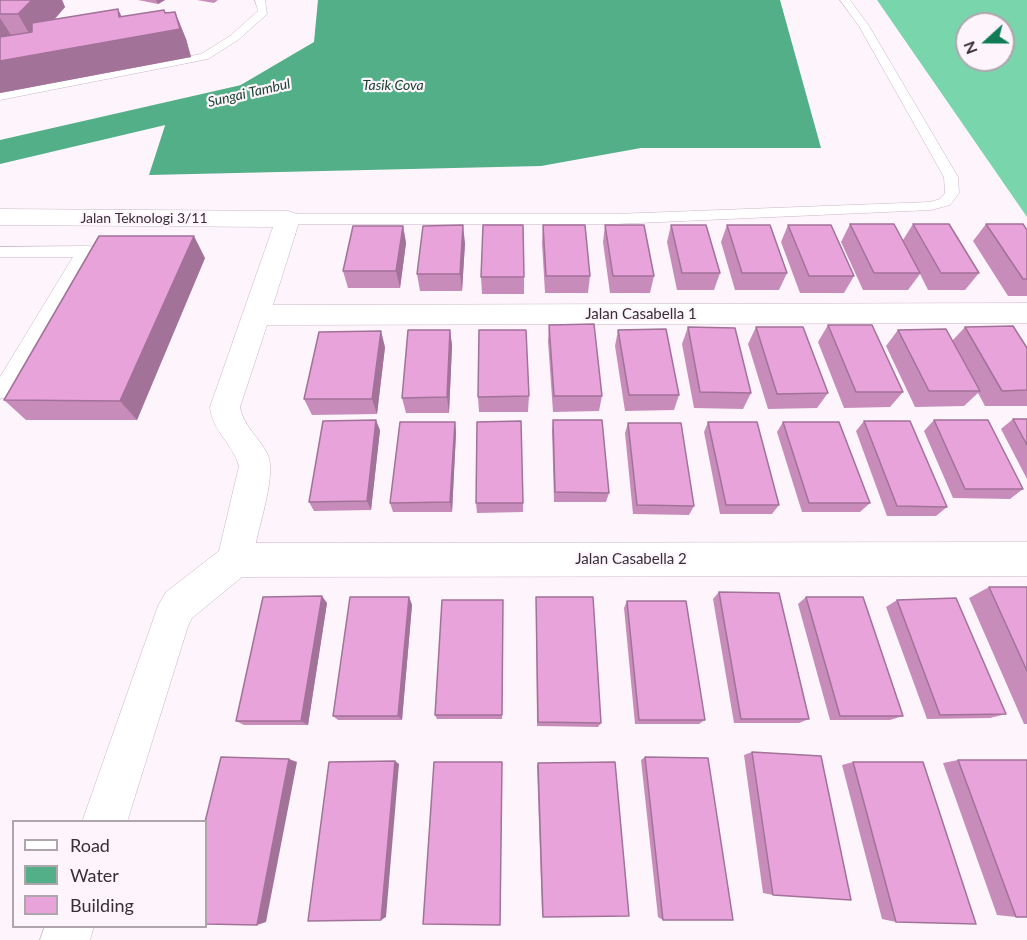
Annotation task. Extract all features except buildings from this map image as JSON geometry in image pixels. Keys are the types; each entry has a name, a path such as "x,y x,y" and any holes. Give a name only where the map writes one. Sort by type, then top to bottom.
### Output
{"street":[{"name":"Jalan Teknologi 3/11","path":"0,217 288,219"},
{"path":"105,820 171,619 179,605 235,560 255,466 254,457 224,418 225,407 288,219"},
{"name":"Jalan Casabella 1","path":"255,315 1027,313"},
{"name":"Jalan Casabella 2","path":"235,560 1027,559"}],"lane":[{"path":"0,96 204,57 234,38 263,12 260,0"},
{"path":"288,219 615,219 931,206 945,202 952,193 951,177 864,26 846,0"},
{"path":"0,392 84,251"},
{"path":"0,252 128,252"}],"shaded area":[{"path":"877,0 1027,0 1027,217"}],"water":[{"name":"Tasik Cova","path":"318,0 780,0 821,148 641,148 541,166 149,175 172,104 239,86 314,42"}],"waterway":[{"name":"Sungai Tambul","path":"0,152 250,94"}]}
